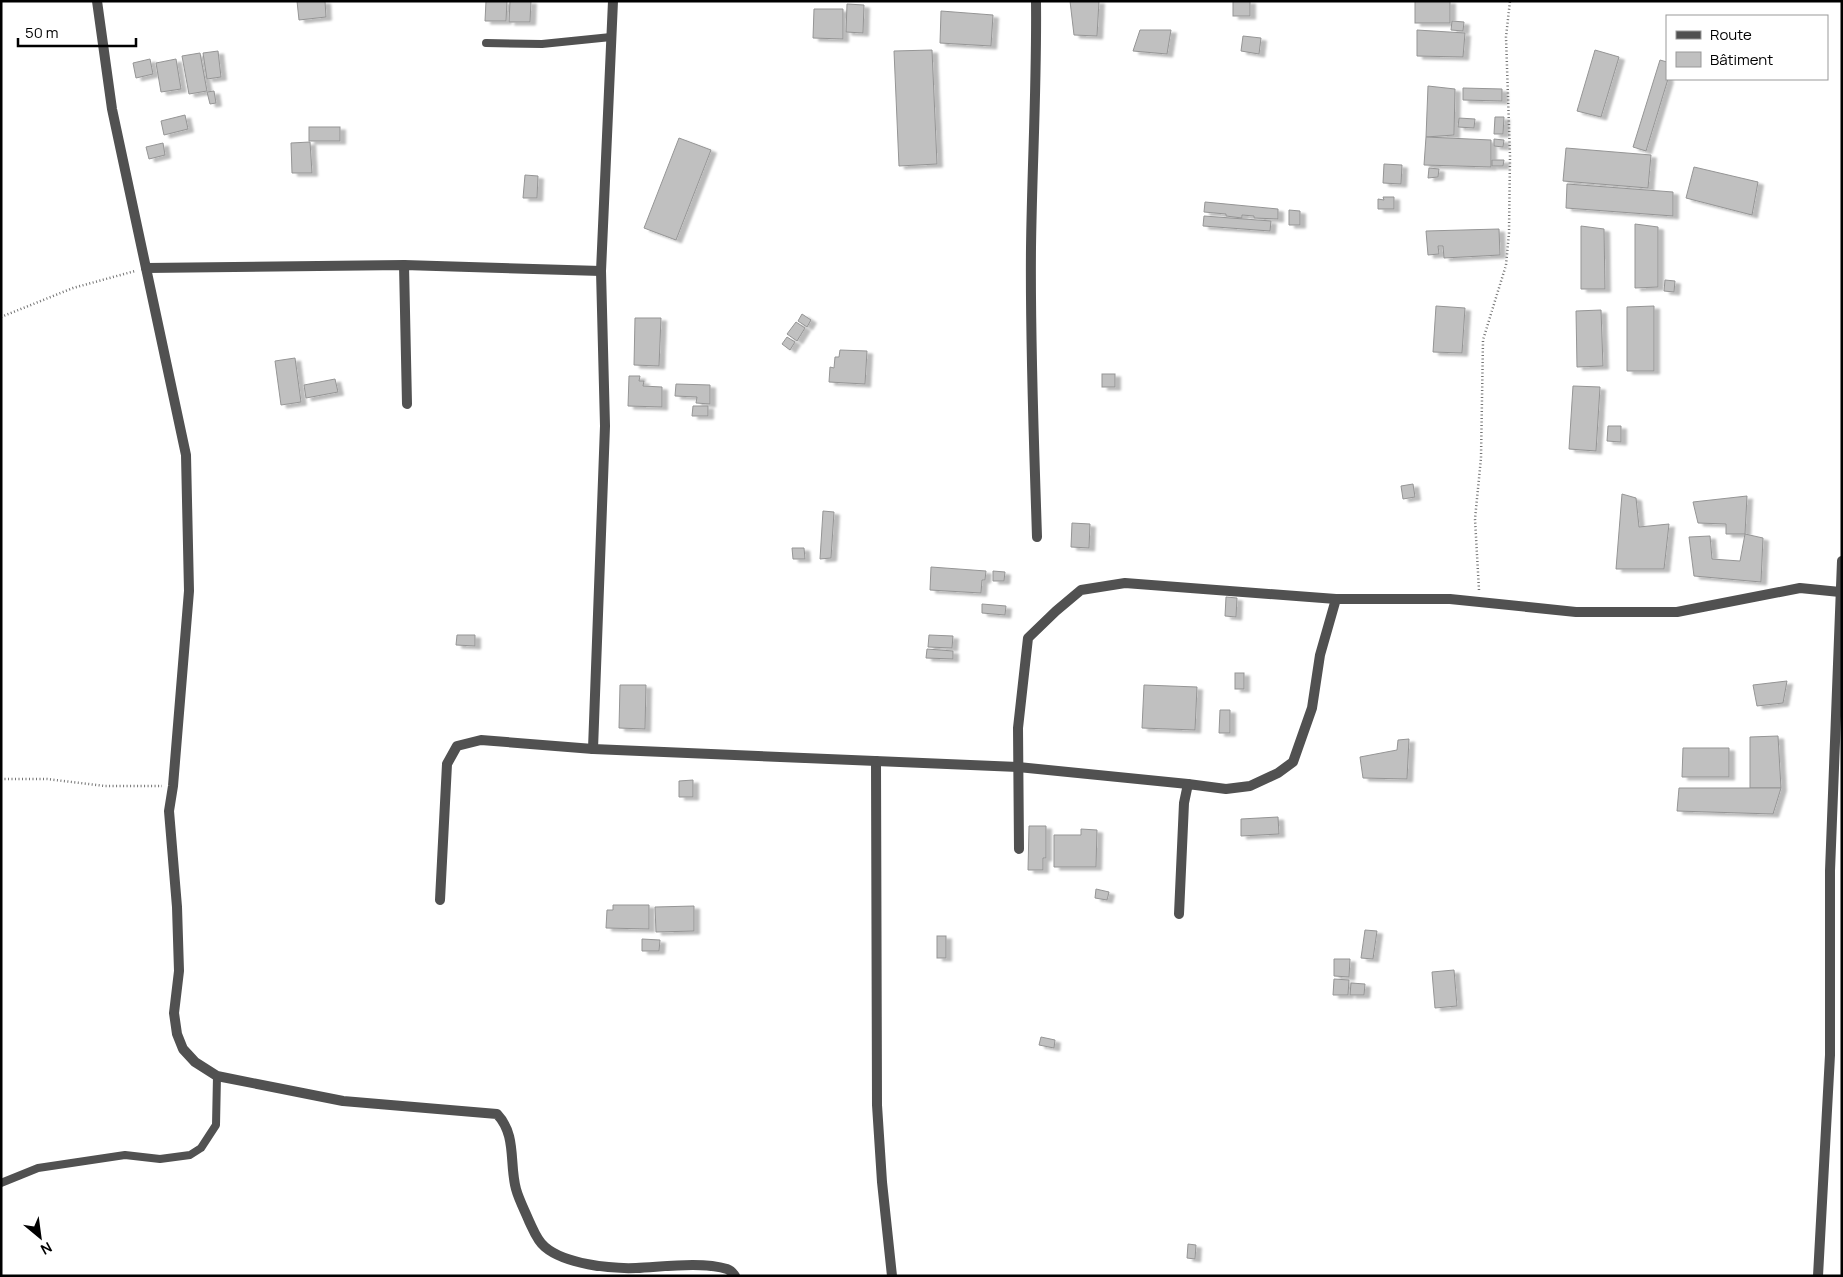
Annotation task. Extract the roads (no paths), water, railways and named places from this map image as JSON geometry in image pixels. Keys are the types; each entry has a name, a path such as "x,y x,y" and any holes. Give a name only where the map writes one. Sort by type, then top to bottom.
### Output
{"street":[{"path":"97,1 112,109 186,455 188,591 173,786 169,812 177,907 179,971 174,1013 177,1034 183,1050 196,1062 217,1076 343,1101 497,1114 506,1127 511,1139 516,1189 534,1231 544,1247 563,1257 588,1264 634,1268 716,1267 729,1269 735,1276"},
{"path":"593,749 605,426 601,271 613,1"},
{"path":"1036,1 1031,248 1037,537"},
{"path":"146,268 404,265 601,271"},
{"path":"404,265 407,404"},
{"path":"1818,1276 1830,1056 1830,871 1842,561"},
{"path":"1020,849 1018,728 1028,638 1081,590 1125,583 1336,599 1450,598 1576,612 1677,612 1800,588 1840,592"},
{"path":"440,900 446,764 457,746 482,740 593,749 1018,767 1226,789 1250,786 1278,773 1293,762 1312,708 1320,655 1336,599"},
{"path":"876,761 877,1105 882,1182 892,1276"},
{"path":"1179,914 1184,803 1188,784"}],"lane":[{"path":"486,43 542,44 611,37"},
{"path":"1,1183 38,1168 124,1155 160,1159 190,1155 202,1148 216,1125 217,1076"}]}
